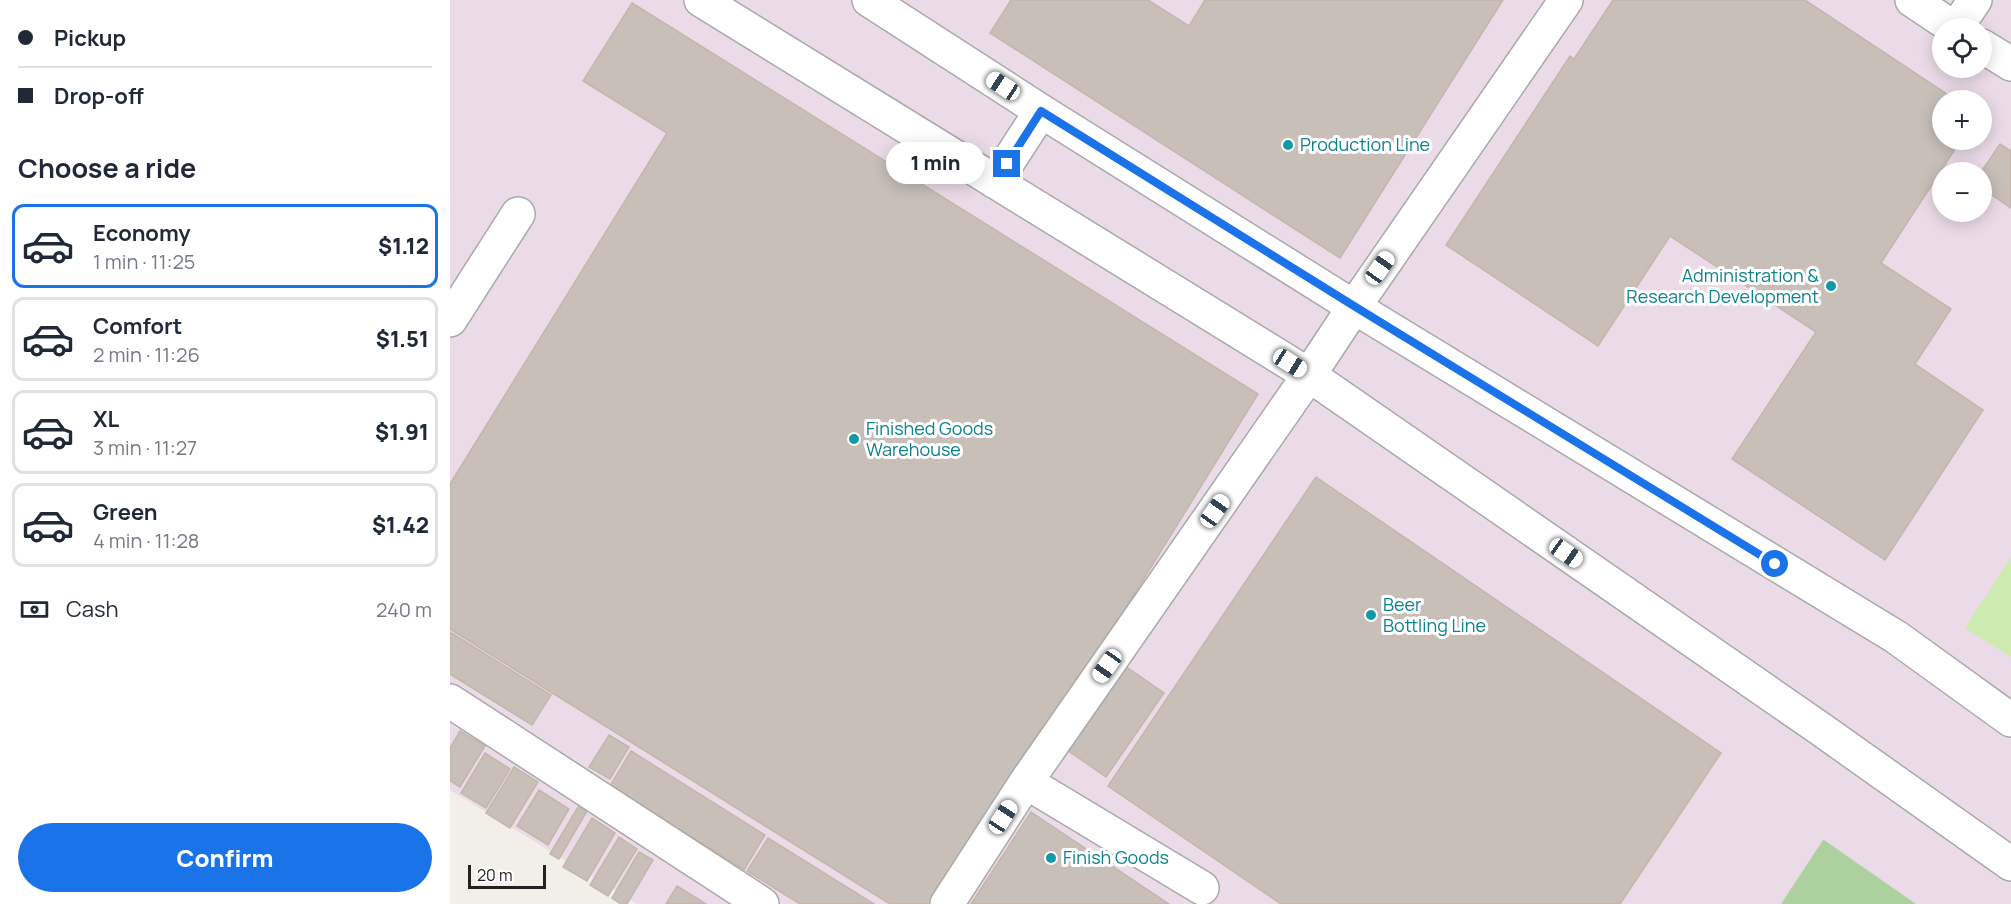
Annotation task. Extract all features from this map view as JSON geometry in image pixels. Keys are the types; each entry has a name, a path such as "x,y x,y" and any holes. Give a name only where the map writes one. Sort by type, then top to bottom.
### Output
{"lane":[{"path":"701,0 1309,375 2011,864"},
{"path":"869,0 1041,111 1354,306 1896,638 2011,720"},
{"path":"947,904 1026,782 1566,0"},
{"path":"1912,0 1940,18"},
{"path":"1962,18 1975,0"},
{"path":"1992,52 2011,64"},
{"path":"995,182 1041,111"},
{"path":"450,320 518,214"},
{"path":"450,701 762,904"},
{"path":"1026,782 1202,888"}],"shaded area":[{"path":"450,0 2011,0 2011,904 637,904 450,790"}],"green space":[{"path":"2011,557 2011,657 1965,628"},
{"path":"1824,840 1916,904 1781,904"}],"building":[{"name":"Production Line","path":"1011,0 1148,0 1189,26 1205,0 1503,0 1340,258 990,33"},
{"name":"Administration & Research Development","path":"1613,0 1805,0 1941,90 1932,90 1932,150 1954,150 1947,162 1932,162 1932,185 1881,263 1951,309 1915,364 1983,410 1885,560 1732,459 1816,332 1670,236 1598,346 1446,245 1570,56 1574,59"},
{"name":"Finished Goods Warehouse","path":"632,3 1258,394 943,904 890,904 450,629 450,484 667,133 583,81"},
{"path":"2000,144 2011,151 2011,208 1992,195 1992,162 1988,162"},
{"name":"Beer Bottling Line","path":"1316,477 1721,753 1620,904 1281,904 1108,786"},
{"path":"450,632 551,695 532,725 450,674"},
{"path":"1115,659 1164,693 1106,777 1057,743"},
{"path":"460,731 485,746 460,787 450,781 450,748"},
{"path":"609,735 629,747 610,779 589,767"},
{"path":"631,751 765,835 744,870 610,786"},
{"path":"485,753 510,769 486,808 461,793"},
{"path":"514,767 538,782 510,828 486,813"},
{"path":"539,790 569,809 548,845 517,826"},
{"path":"578,807 587,811 559,859 550,854"},
{"name":"Finish Goods","path":"1031,812 1169,904 971,904"},
{"path":"592,818 615,833 587,881 563,867"},
{"path":"619,837 637,849 608,896 590,885"},
{"path":"768,838 874,904 800,904 747,871"},
{"path":"639,852 653,860 627,904 621,904 612,898"},
{"path":"677,886 706,904 666,904"}],"place":[{"name":"Production Line","path":"1288,145"},
{"name":"Administration & Research Development","path":"1831,286"},
{"name":"Finished Goods Warehouse","path":"854,439"},
{"name":"Beer Bottling Line","path":"1371,615"},
{"name":"Finish Goods","path":"1051,858"}],"route":[{"path":"1007,164 1041,111 1775,564"}]}
